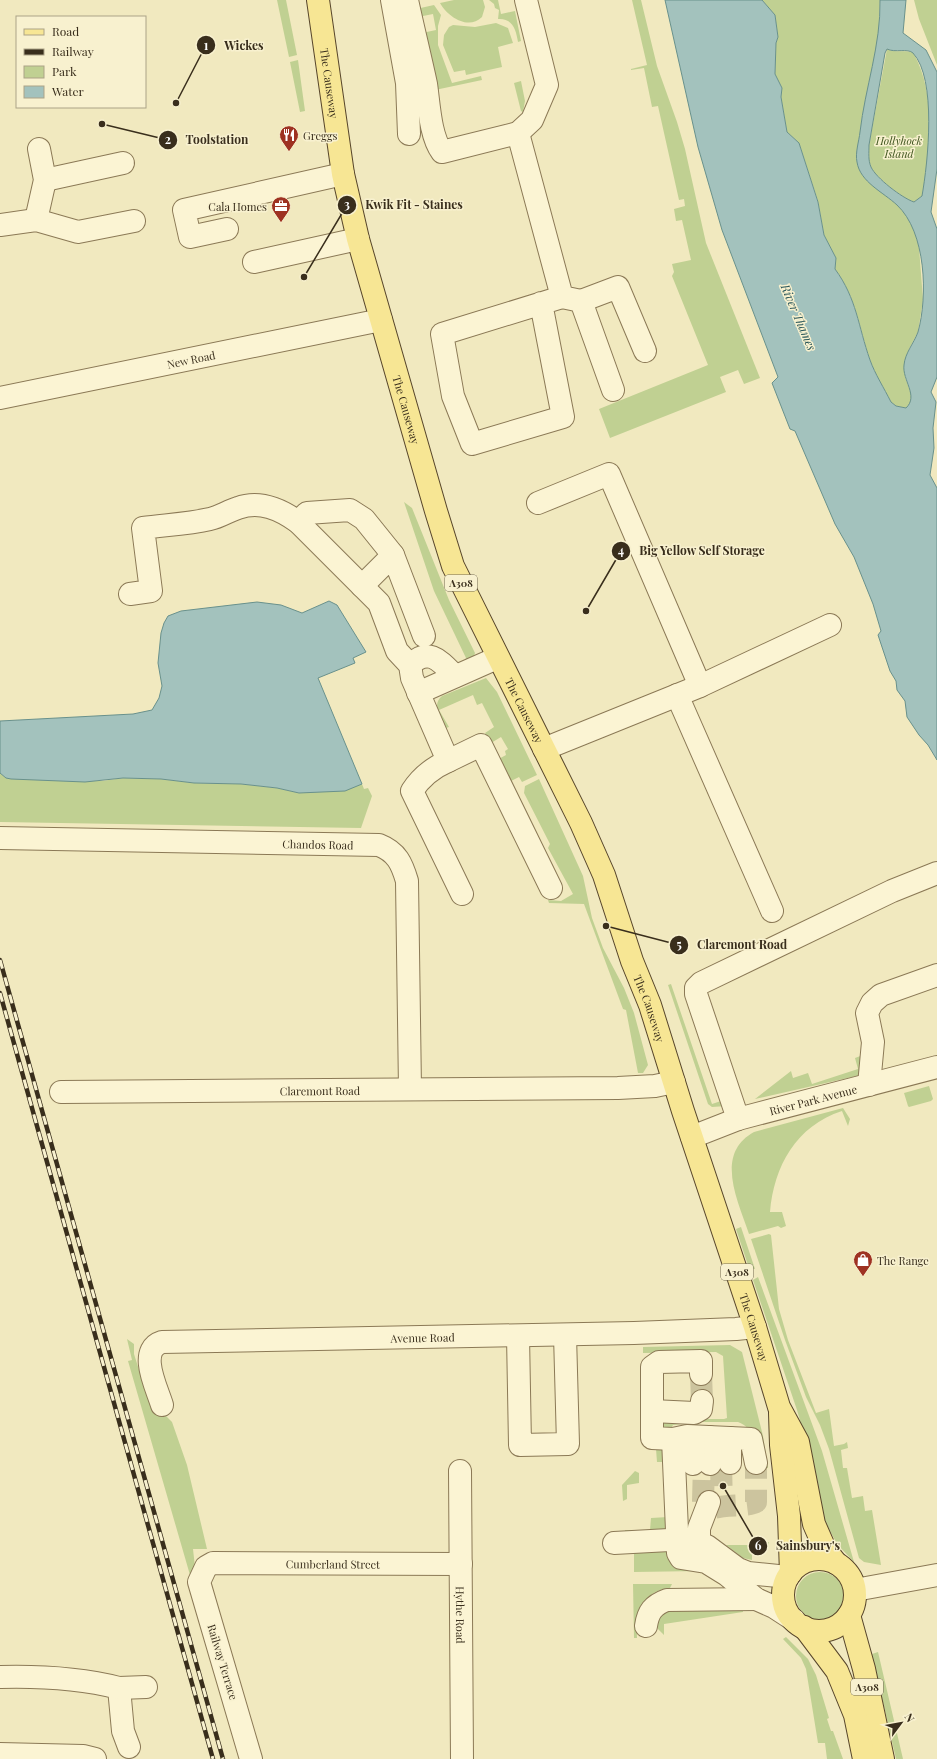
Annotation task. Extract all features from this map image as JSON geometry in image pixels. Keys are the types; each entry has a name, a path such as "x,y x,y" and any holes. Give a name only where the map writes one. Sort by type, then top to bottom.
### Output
{"main road":[{"name":"The Causeway","path":"318,0 343,174 358,239 453,566 497,658 581,823 604,875 632,961 650,1005 755,1326 779,1407 798,1442 808,1500 814,1524 825,1550 836,1563"},
{"name":"The Causeway","path":"779,1407 781,1445 789,1516 790,1575"},
{"path":"814,1560 825,1560 836,1563 847,1572 855,1590 854,1602 849,1615 840,1625 830,1629 814,1631 799,1624 787,1611 783,1596 785,1585 790,1575 804,1563 814,1560"},
{"name":"A308","path":"849,1615 864,1669 883,1759"},
{"name":"A308","path":"799,1624 837,1671 855,1715 864,1759"}],"street":[{"path":"392,0 407,83 409,134"},
{"path":"407,0 426,84 428,107 438,146 442,152 518,133 532,120 547,85 526,0"},
{"path":"518,133 561,300 563,416 472,444 453,396 442,334 561,300 618,287 644,351"},
{"path":"36,220 45,180 40,149"},
{"path":"45,180 123,163"},
{"path":"227,229 190,238 184,210 343,174"},
{"path":"0,225 36,220 78,232 134,221"},
{"path":"254,262 358,239"},
{"path":"561,300 613,390"},
{"name":"New Road","path":"0,398 381,320"},
{"path":"538,503 608,474 700,686"},
{"path":"130,594 151,591 143,528 209,520 238,508 253,505 270,506 285,512 298,522 378,603 397,651 410,665 410,671 418,693 448,761"},
{"path":"298,522 307,513 350,510 364,519 393,554 424,636"},
{"path":"362,586 393,554"},
{"path":"544,749 700,686 830,625"},
{"path":"410,665 416,659 428,656 434,657 455,676"},
{"path":"418,693 497,658"},
{"path":"677,695 772,911"},
{"path":"462,894 412,791 417,782 433,768 481,745 551,888"},
{"name":"Chandos Road","path":"0,838 379,845 388,848 396,855 402,864 407,881 410,1089"},
{"path":"735,1110 696,994 696,988 702,983 892,891 937,873"},
{"path":"869,1085 874,1042 867,1013 872,1003 881,995 937,975"},
{"name":"River Park Avenue","path":"692,1137 735,1110 869,1085 937,1067"},
{"name":"Claremont Road","path":"61,1092 618,1088 655,1086 674,1082"},
{"name":"Avenue Road","path":"162,1406 149,1362 150,1351 154,1345 162,1342 565,1335 736,1329 755,1326"},
{"path":"518,1336 520,1445 568,1444 565,1335"},
{"path":"701,1374 700,1361 659,1362 652,1367 652,1438 711,1438 751,1439 723,1464 711,1438"},
{"path":"652,1411 694,1412 701,1409 702,1401"},
{"path":"699,1542 700,1507 711,1438"},
{"name":"Hythe Road","path":"460,1471 462,1759"},
{"path":"700,1507 677,1540 678,1553 681,1558 706,1562 727,1575 756,1599 774,1608 799,1624"},
{"path":"614,1543 688,1539 699,1542 738,1569 748,1573 790,1575"},
{"name":"Cumberland Street","path":"206,1567 213,1563 461,1564"},
{"name":"Railway Terrace","path":"206,1567 199,1582 251,1759"},
{"path":"855,1590 937,1576"},
{"path":"646,1626 651,1609 658,1603 667,1600 756,1599"},
{"path":"0,1676 42,1676 100,1683 119,1688 146,1687"},
{"path":"119,1688 123,1731 129,1747"},
{"path":"0,1754 83,1756 95,1759"}],"green space":[{"path":"277,0 286,0 297,55 289,57"},
{"path":"454,0 483,0 485,7 482,17 471,23 458,20 453,17 443,8 440,3"},
{"path":"489,0 498,0 501,14 515,11 521,41 518,42 515,29 507,20 498,19 499,10 495,8 494,4"},
{"path":"632,0 641,0 657,66 685,149 706,243 760,378 744,384 738,370 720,377 726,392 610,438 599,409 708,365 672,276 674,272 672,264 691,260 682,220 676,221 674,209 685,206 684,199 679,200 658,106 652,107 644,68 631,70 647,65"},
{"path":"762,0 880,0 879,33 862,117 857,162 905,213 914,229 919,247 923,300 918,332 909,349 905,377 912,396 910,404 906,408 896,406 891,402 877,376 870,360 853,302 835,269 836,258 824,235 818,201 799,143 787,132 781,97 782,88 775,74 776,43 778,37 775,15"},
{"path":"914,0 937,0 937,65 919,19"},
{"path":"434,5 441,15 438,26 438,45 452,83 481,76 482,80 435,90 422,33 436,30 433,14 418,17 416,9"},
{"path":"496,23 508,28 513,43 498,47 502,67 466,75 465,70 454,72 443,45 444,35 449,27 453,25 475,27"},
{"name":"Hollyhock Island","path":"887,49 913,52 921,69 926,86 930,122 929,141 922,196 914,202 890,187 878,177 869,162 869,145"},
{"path":"298,60 305,111 300,112 290,62"},
{"path":"521,81 525,101 523,112 521,111 514,83"},
{"path":"404,502 412,508 449,600 475,653 474,656 463,664 466,658 434,591"},
{"path":"486,678 497,692 537,775 522,782 519,777 507,783 495,761 506,755 505,751 508,749 501,737 491,743 485,733 494,727 482,703 477,705 473,695 439,710 449,727 446,728 438,712 437,703 442,696"},
{"path":"0,773 6,778 102,781 123,778 161,779 194,783 241,784 277,788 299,793 357,786 362,784 364,789 368,788 372,796 361,828 0,822"},
{"path":"539,779 583,876 592,918 603,948 624,988 634,1013 648,1065 643,1073 638,1073 626,1010 623,1009 584,904 549,903 548,900 561,901 573,894 548,848 550,844 524,793 525,786"},
{"path":"671,984 712,1104 724,1100 726,1106 712,1107 708,1104 668,985"},
{"path":"863,1055 861,1075 755,1099 791,1071 793,1078 808,1073 812,1084 858,1069 855,1058"},
{"path":"929,1086 933,1099 931,1101 908,1106 904,1093"},
{"path":"843,1108 850,1119 848,1126 842,1111 826,1118 800,1137 782,1164 772,1195 770,1212 782,1212 786,1226 781,1228 778,1226 749,1234 735,1193 732,1179 732,1165 735,1153 742,1141 754,1132"},
{"path":"741,1227 755,1269 749,1268 736,1229"},
{"path":"769,1234 771,1235 779,1309 788,1340 816,1413 829,1409 834,1446 847,1442 848,1448 841,1450 843,1468 847,1468 852,1498 863,1496 865,1511 872,1510 881,1565 864,1562 859,1558 829,1449 820,1425 806,1397 785,1340 751,1239"},
{"path":"758,1277 822,1451 854,1562 837,1544 823,1518 809,1452 797,1410 753,1280"},
{"path":"127,1339 134,1344 134,1354 151,1408 164,1414 172,1422 187,1465 207,1549 193,1549 195,1567 190,1575 128,1361 132,1360"},
{"path":"730,1345 742,1352 763,1436 768,1468 766,1468 753,1435 749,1429 738,1422 696,1422 673,1425 669,1432 661,1428 663,1419 727,1418 723,1356 716,1352 643,1353 643,1347"},
{"path":"659,1446 668,1451 670,1525 661,1532 656,1533 625,1533 625,1530 650,1530 651,1518 668,1517 666,1462 657,1462 656,1449"},
{"path":"635,1471 639,1473 639,1483 627,1485 627,1499 623,1501 622,1485"},
{"path":"769,1542 768,1548 762,1554 752,1555 752,1560 743,1558 726,1545 753,1545 753,1543"},
{"path":"634,1552 668,1552 700,1571 634,1572"},
{"path":"820,1572 829,1574 837,1579 842,1587 844,1596 842,1605 837,1613 829,1618 820,1620 811,1618 803,1613 798,1605 796,1596 798,1587 803,1579 811,1574"},
{"path":"633,1584 672,1584 670,1588 653,1594 643,1605 638,1620 637,1638 634,1638"},
{"path":"743,1607 743,1612 664,1624 664,1635 658,1629 658,1619 666,1610"},
{"path":"786,1637 808,1659 816,1675 829,1718 827,1719 843,1759 827,1759 825,1743 818,1743 806,1669 801,1658 783,1639"},
{"path":"878,1652 903,1759 896,1759 872,1654"}],"water":[{"name":"River Thames","path":"665,0 762,0 775,15 778,37 776,43 775,74 782,88 781,97 787,132 799,143 818,202 824,235 836,258 835,269 853,302 866,348 877,376 891,402 896,406 906,408 910,403 911,393 905,376 904,365 906,356 918,332 923,301 922,265 919,248 914,231 907,217 897,205 867,181 859,169 856,155 878,33 880,0 906,0 903,33 926,50 937,72 937,169 931,212 937,229 937,377 931,392 936,402 933,428 934,448 930,475 937,488 937,760 928,745 907,717 905,701 897,690 896,681 890,671 878,635 881,631 873,604 854,557 835,524 795,431 790,429 772,383 778,377 722,230 698,147","holes":["887,49 908,51 913,53 921,65 925,82 928,101 928,143 922,196 914,202 890,187 878,177 869,162 869,145 885,53"]},
{"path":"329,601 337,605 366,652 353,658 355,663 318,678 362,784 345,791 299,793 277,788 241,784 194,783 161,779 123,778 85,782 11,779 6,778 0,773 0,721 133,714 152,710 159,698 162,686 158,663 161,633 168,616 181,611 257,602 281,605 302,613"}],"tunnel":[{"path":"701,1374 702,1401"},
{"path":"714,1508 752,1504 756,1502 756,1463"},
{"path":"703,1502 704,1464"},
{"path":"721,1464 722,1506"}],"railway":[{"path":"0,960 223,1759"},
{"path":"0,993 213,1759"}],"place":[{"name":"Wickes","path":"176,103"},
{"name":"Toolstation","path":"102,124"},
{"name":"Greggs","path":"289,152"},
{"name":"Cala Homes","path":"281,223"},
{"name":"Kwik Fit - Staines","path":"304,277"},
{"name":"Big Yellow Self Storage","path":"586,611"},
{"name":"Claremont Road","path":"606,926"},
{"name":"The Range","path":"863,1277"},
{"name":"Sainsbury's","path":"723,1486"}]}
